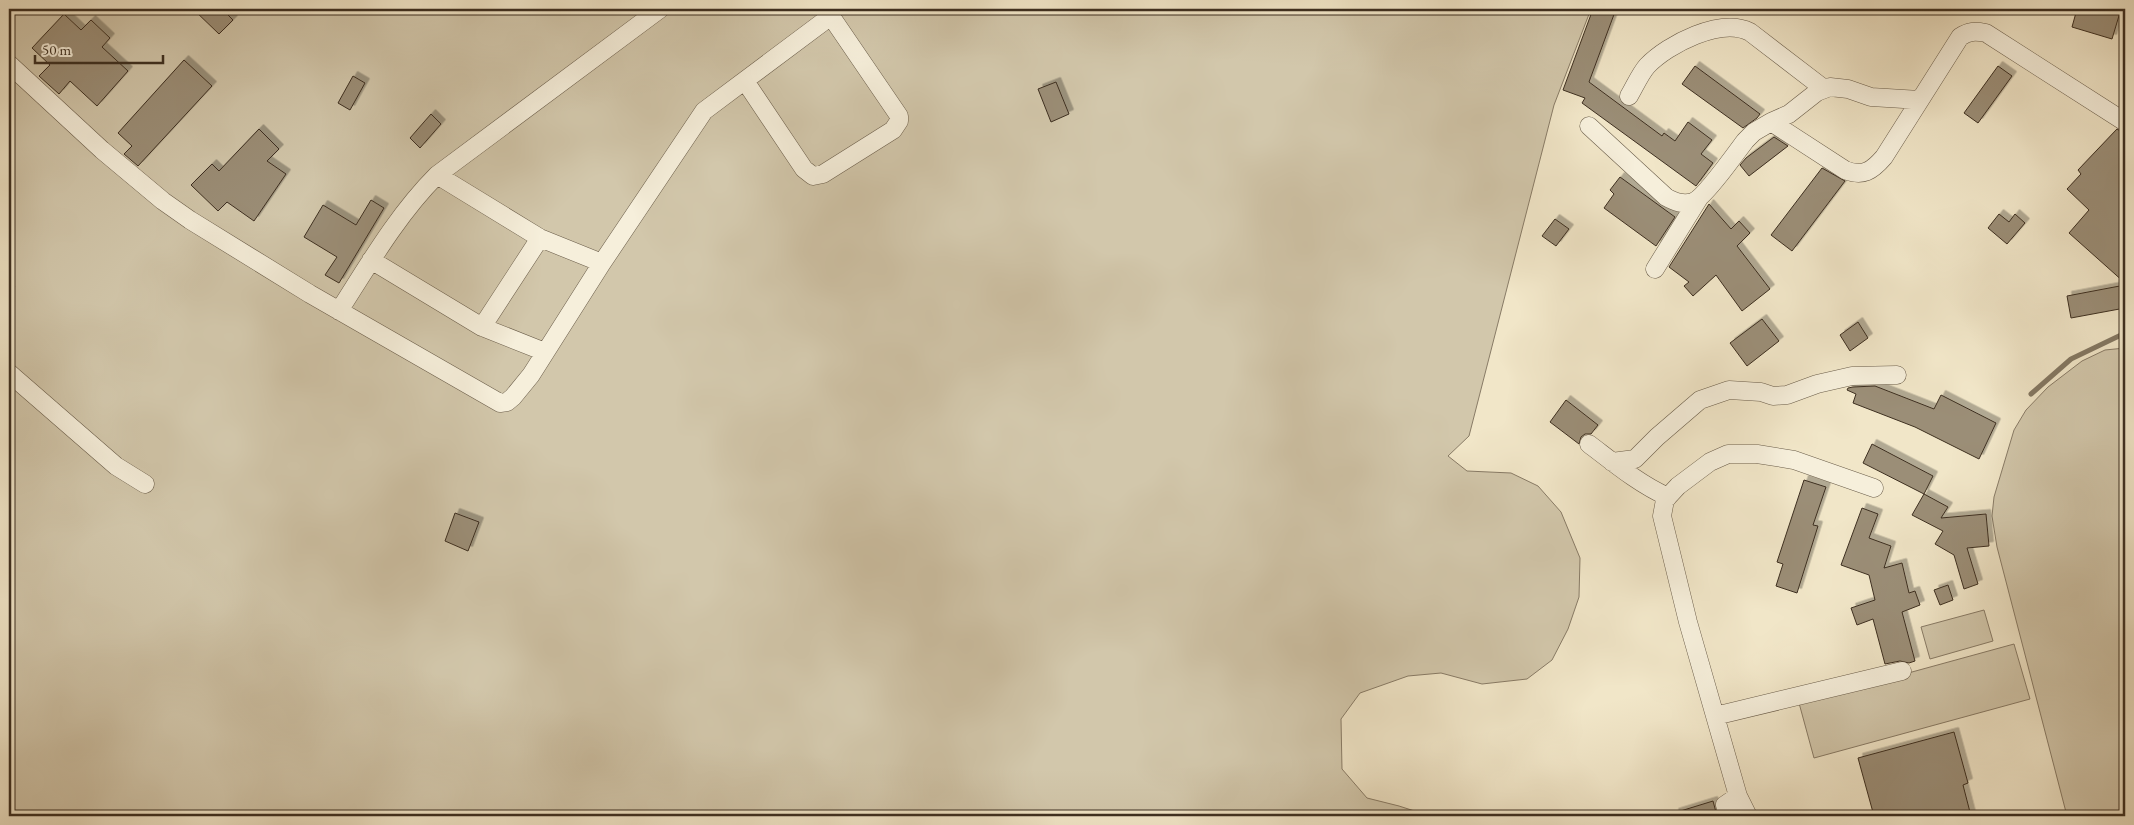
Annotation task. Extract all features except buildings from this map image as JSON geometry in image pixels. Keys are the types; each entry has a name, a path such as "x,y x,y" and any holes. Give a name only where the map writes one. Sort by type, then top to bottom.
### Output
{"street":[{"path":"339,310 371,260 413,201 437,174 660,9"},
{"path":"9,64 102,150 164,201 223,242 500,403 507,402 513,397 545,352 704,111 745,81 828,13 899,116 899,121 893,130 823,174 813,176 804,169 745,81"},
{"path":"1629,96 1647,67 1659,56 1699,34 1717,27 1744,29 1750,32 1823,88"},
{"path":"1771,122 1845,170 1856,174 1876,166 1960,37 1967,32 1976,31 1986,33 2125,122"},
{"path":"1654,269 1698,198 1745,141 1754,132 1789,114 1823,88 1848,89 1871,97 1920,100"},
{"path":"1589,126 1666,197 1674,202 1684,203 1698,198"},
{"path":"437,174 540,238 602,263"},
{"path":"482,327 540,238"},
{"path":"371,260 482,327 545,352"},
{"path":"9,372 116,466 145,484"},
{"path":"1617,466 1635,459 1657,437 1700,400 1729,390 1761,392 1773,396 1787,395 1817,384 1852,376 1897,375"},
{"path":"1588,444 1617,466 1662,494 1664,500 1662,516 1688,622 1738,796 1748,816"},
{"path":"1662,494 1678,486 1710,462 1728,454 1757,454 1794,460 1874,488"},
{"path":"1715,716 1902,670"},
{"path":"1728,816 1725,805 1738,796"}],"shaded area":[{"path":"9,9 1591,9 1554,105 1469,436 1448,456 1467,471 1511,473 1538,486 1561,512 1580,558 1579,597 1568,629 1552,660 1527,679 1482,684 1441,673 1408,676 1360,693 1341,719 1342,769 1367,798 1430,816 9,816 9,294 15,286 9,280"},
{"path":"2125,348 2125,816 2067,816 1997,547 1992,516 1994,497 2014,430 2026,410 2048,387 2082,361 2105,350"},
{"path":"1984,610 1993,641 1930,659 1921,627"},
{"path":"2014,644 2030,699 1814,758 1799,703"}],"waterway":[{"path":"2031,394 2071,359 2121,335 2125,335"}]}
